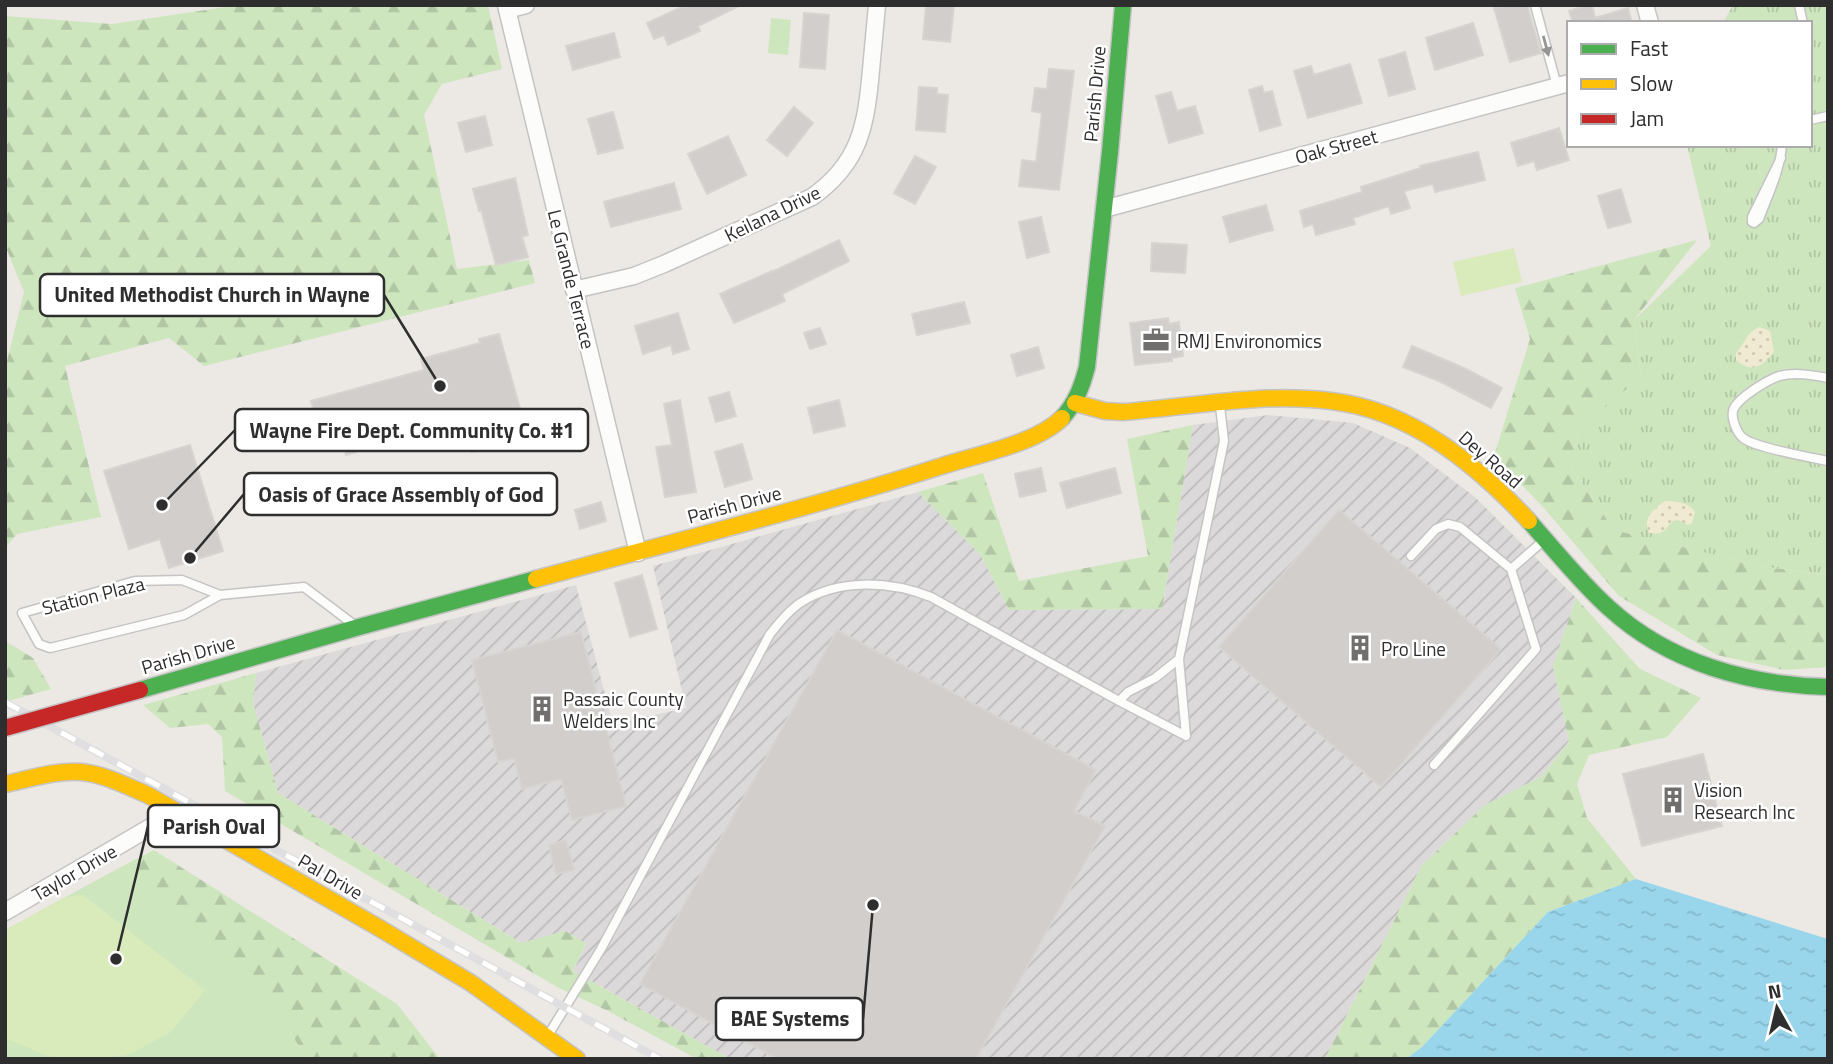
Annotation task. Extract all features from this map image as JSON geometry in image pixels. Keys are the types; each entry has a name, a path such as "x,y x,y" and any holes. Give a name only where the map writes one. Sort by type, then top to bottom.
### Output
{"street":[{"path":"506,8 526,5"},
{"name":"Keilana Drive","path":"574,290 634,276 664,264 812,197 828,185 842,170 863,130 868,106 877,5"},
{"name":"Parish Drive","path":"5,729 359,627 870,489 1022,441 1053,427 1075,403 1087,367 1123,5"},
{"name":"Le Grande Terrace","path":"506,8 638,553"},
{"name":"Oak Street","path":"1104,209 1563,85"},
{"name":"Dey Road","path":"1075,403 1105,411 1123,412 1296,398 1361,406 1393,417 1425,432 1483,475 1586,585 1614,612 1645,635 1679,654 1736,676 1772,684 1828,687"},
{"name":"Pal Drive","path":"5,784 82,772 109,779 148,795 460,976 577,1059"},
{"name":"Taylor Drive","path":"5,912 178,811"}],"lane":[{"path":"1535,5 1563,85"},
{"path":"1781,158 1752,217 1754,223 1759,219 1781,158 1782,147"},
{"path":"1828,378 1804,374 1777,377 1740,401 1732,414 1743,438 1828,461"},
{"path":"547,1037 601,949 770,634 798,604 822,593 850,586 886,585 917,591 1186,736 1179,659 1224,441 1219,403"},
{"path":"1411,556 1436,529 1448,524 1460,527 1511,569 1535,649 1434,765"},
{"path":"1511,569 1545,539"},
{"name":"Station Plaza","path":"220,595 181,580 135,581 22,613 39,645 50,648 184,615 220,595 304,587 359,627"},
{"path":"1119,701 1128,692 1155,678 1179,659"}],"shaded area":[{"path":"1268,415 1353,423 1410,448 1475,497 1576,598 1553,666 1569,741 1541,777 1485,805 1422,865 1325,1059 730,1059 573,971 586,944 565,931 521,943 278,793 253,703 256,673 576,585 613,724 686,708 653,566 918,492 980,554 1009,610 1162,609 1193,425"}],"green space":[{"path":"239,5 488,5 502,69 442,84 424,115 457,269 529,260 535,283 204,366 169,338 65,366 101,517 17,534 5,548 5,369 24,292 5,245 5,16 112,24"},
{"path":"1733,5 1828,5 1828,575 1759,566 1614,530 1572,469 1578,430 1641,377 1634,320 1711,246 1687,147 1812,147 1812,21 1724,21"},
{"path":"771,18 791,20 788,55 768,53"},
{"path":"1697,240 1634,320 1641,377 1578,430 1572,469 1614,530 1759,566 1828,575 1828,667 1784,670 1717,655 1619,596 1543,507 1494,456 1530,339 1515,288"},
{"path":"1514,248 1522,282 1461,296 1453,262"},
{"path":"1193,425 1162,609 1009,610 980,554 918,492 983,473 1019,581 1148,556 1127,439"},
{"path":"1576,598 1640,669 1701,698 1667,737 1589,755 1577,784 1587,818 1636,879 1548,912 1422,1047 1406,1059 1325,1059 1422,865 1485,805 1541,777 1569,742 1553,666"},
{"path":"5,641 33,658 51,689 5,702"},
{"path":"256,673 253,703 278,793 521,943 565,931 586,943 573,971 730,1059 697,1059 557,987 225,791 222,737 208,724 170,728 143,705"},
{"path":"154,850 397,1004 440,1059 307,1059 261,987 117,869"},
{"path":"117,869 261,987 307,1059 5,1059 5,930"},
{"path":"83,895 205,990 171,1032 130,1054 101,1059 74,1059 45,1055 5,1038 5,930 66,897"}],"sand":[{"path":"1760,327 1770,331 1774,351 1762,364 1747,367 1736,360 1736,353 1749,335"},
{"path":"1664,501 1689,506 1695,512 1692,523 1688,525 1678,520 1673,521 1661,532 1649,533 1648,518"}],"water":[{"path":"1636,879 1828,939 1828,1059 1406,1059 1422,1047 1548,912"}],"building":[{"path":"686,5 741,5 698,26 700,31 668,45 664,35 654,39 647,23"},
{"path":"926,5 954,5 950,42 923,39"},
{"path":"1527,5 1541,53 1510,62 1494,8"},
{"path":"1592,5 1595,18 1628,8 1631,21 1572,21 1569,11"},
{"path":"804,13 829,15 825,69 800,67"},
{"path":"1473,23 1483,55 1435,70 1426,38"},
{"path":"614,33 620,57 573,70 566,46"},
{"path":"1405,52 1415,89 1389,96 1379,60"},
{"path":"1350,64 1362,103 1308,118 1294,71 1311,66 1314,75"},
{"path":"1049,69 1074,71 1059,190 1019,186 1022,160 1036,162 1042,113 1032,111 1035,88 1047,89"},
{"path":"1262,86 1264,93 1272,91 1281,125 1260,131 1249,90"},
{"path":"919,87 937,88 937,94 948,95 945,132 916,130"},
{"path":"1171,92 1177,111 1195,106 1203,133 1169,143 1156,96"},
{"path":"794,107 813,123 787,156 767,140"},
{"path":"613,112 623,148 598,154 588,119"},
{"path":"485,116 492,145 466,152 458,123"},
{"path":"1559,128 1569,160 1537,170 1534,161 1518,166 1511,143"},
{"path":"728,136 746,175 707,194 688,154"},
{"path":"1478,152 1485,180 1435,192 1433,184 1404,191 1410,208 1391,214 1389,206 1353,218 1355,224 1316,235 1313,224 1304,227 1300,211 1362,192 1361,187 1421,168 1420,166"},
{"path":"915,156 936,167 915,204 894,193"},
{"path":"515,178 528,235 522,237 528,257 496,265 473,189"},
{"path":"674,183 681,209 611,227 604,202"},
{"path":"1621,189 1631,222 1608,228 1598,196"},
{"path":"1266,205 1273,230 1230,242 1223,217"},
{"path":"1041,217 1049,252 1027,258 1019,222"},
{"path":"839,240 849,261 782,294 785,301 734,323 720,294"},
{"path":"1152,243 1187,245 1185,273 1151,271"},
{"path":"964,302 970,323 917,335 912,314"},
{"path":"678,313 689,349 673,354 671,345 643,354 635,326"},
{"name":"RMJ Environomics","path":"1168,318 1169,324 1179,322 1183,356 1172,358 1172,361 1135,365 1130,323"},
{"path":"820,328 826,344 810,349 804,333"},
{"path":"499,334 528,437 472,452 460,409 376,432 379,445 346,455 339,432 321,437 311,401 424,370 421,359 480,343 479,339"},
{"path":"1412,346 1502,388 1491,408 1439,381 1403,367"},
{"path":"1038,347 1044,368 1017,376 1011,355"},
{"path":"729,392 736,416 716,422 709,398"},
{"path":"680,400 696,492 665,497 656,447 672,445 664,404"},
{"path":"839,400 845,426 814,433 808,408"},
{"path":"742,444 752,479 725,487 715,452"},
{"path":"190,445 223,551 169,568 160,539 129,549 104,471"},
{"path":"1041,468 1046,491 1020,497 1015,474"},
{"path":"1115,468 1121,493 1067,508 1060,483"},
{"path":"601,502 606,521 580,529 575,510"},
{"name":"Pro Line","path":"1339,510 1501,649 1381,787 1219,647"},
{"path":"642,575 657,629 630,637 615,583"},
{"path":"837,630 1096,770 1074,811 1105,826 976,1059 778,1059 640,984"},
{"name":"Passaic County Welders Inc","path":"581,632 626,806 572,820 561,779 522,789 514,758 498,762 472,660"},
{"name":"Vision Research Inc","path":"1703,754 1722,826 1642,846 1623,774"},
{"path":"566,840 574,870 556,874 549,845"}],"railway":[{"path":"5,702 660,1059"}],"traffic: fast":[{"path":"1062,418 1078,394 1087,367 1123,5"},
{"path":"1529,521 1598,598 1632,627 1657,643 1684,657 1740,676 1769,682 1828,687"},
{"path":"140,690 536,579"}],"traffic: slow":[{"path":"1075,403 1105,411 1123,412 1279,398 1331,401 1360,406 1415,428 1440,443 1487,479 1529,521"},
{"path":"536,579 792,510 991,452 1038,434 1062,418"},
{"path":"5,784 52,774 81,772 107,778 148,795 471,983 577,1059"}],"traffic: jam":[{"path":"5,728 140,690"}],"place":[{"name":"RMJ Environomics","path":"1156,340"},
{"name":"United Methodist Church in Wayne","path":"440,386"},
{"name":"Wayne Fire Dept. Community Co. #1","path":"162,505"},
{"name":"Oasis of Grace Assembly of God","path":"190,558"},
{"name":"Pro Line","path":"1360,648"},
{"name":"Passaic County Welders Inc","path":"542,709"},
{"name":"Vision Research Inc","path":"1673,800"},
{"name":"BAE Systems","path":"873,905"},
{"name":"Parish Oval","path":"116,959"}]}
